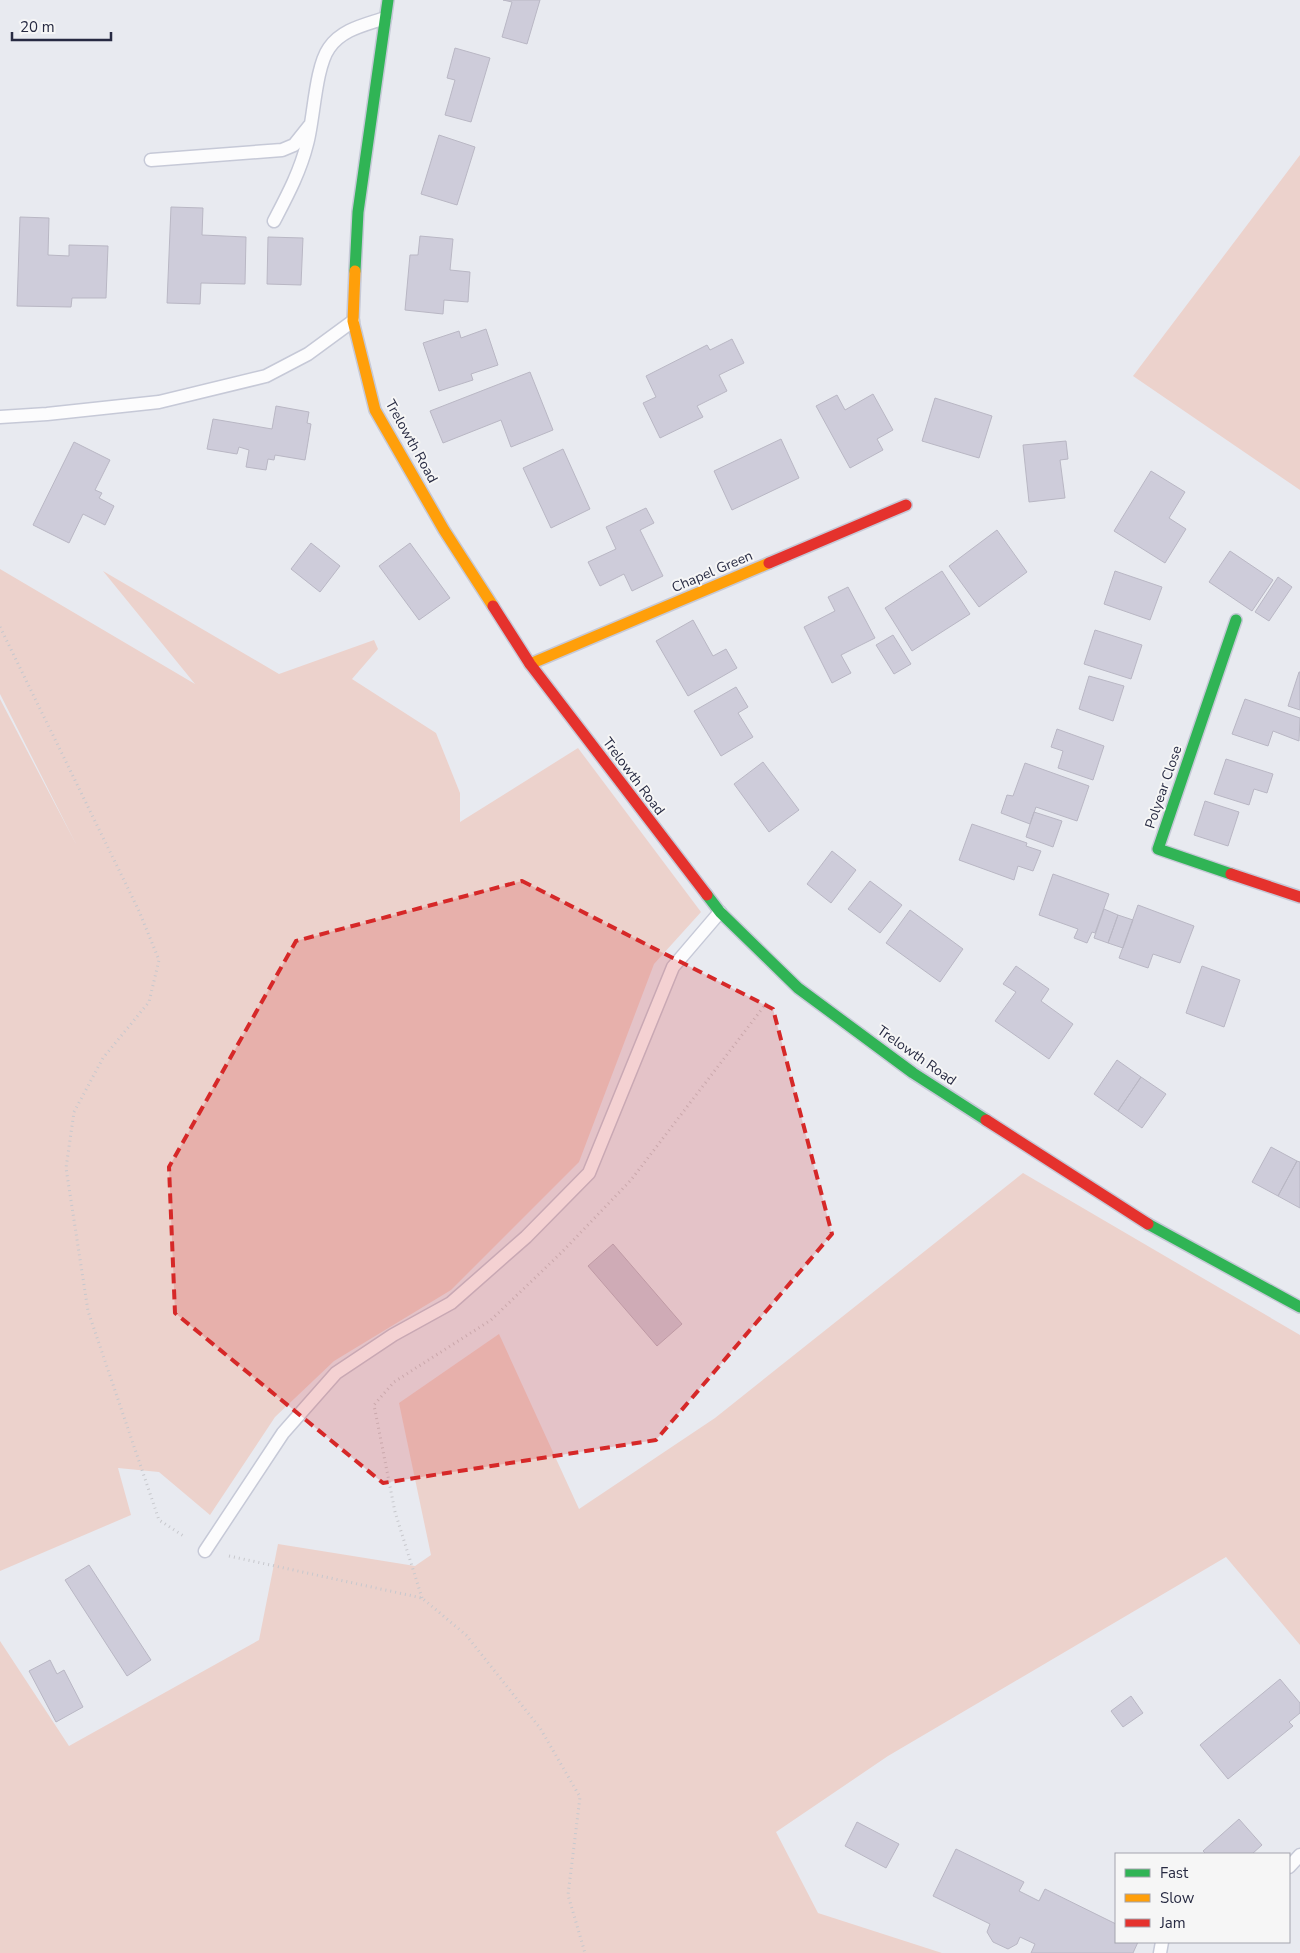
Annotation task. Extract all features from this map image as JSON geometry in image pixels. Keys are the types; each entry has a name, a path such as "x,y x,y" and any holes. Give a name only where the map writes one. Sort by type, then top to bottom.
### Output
{"street":[{"name":"Trelowth Road","path":"388,0 358,212 353,322 375,410 444,530 530,664 720,912 787,977 913,1073 1162,1233 1300,1307"},
{"name":"Chapel Green","path":"530,664 906,505"},
{"name":"Polyear Close","path":"1236,620 1158,849 1300,897"}],"lane":[{"path":"274,221 300,167 323,61 329,48 352,29 385,18"},
{"path":"150,160 282,150 294,145 311,123"},
{"path":"0,417 159,402 266,376 308,354 353,322"},
{"path":"205,1551 283,1433 336,1372 393,1335 451,1303 526,1237 589,1172 673,967 720,912"},
{"path":"1290,1866 1300,1855"}],"path":[{"path":"0,627 138,911 159,960 149,1002 103,1058 74,1112 66,1168 88,1311 159,1520 205,1551 422,1598 466,1635 540,1728 580,1797 568,1895 585,1953"},
{"path":"422,1598 395,1512 374,1404 394,1382 491,1320 562,1252 631,1180 737,1039 787,977"}],"highlighted area":[{"path":"522,881 773,1009 832,1234 656,1440 383,1483 175,1313 169,1167 296,941"}],"shaded area":[{"path":"1300,155 1300,490 1133,376"},
{"path":"0,569 195,684 103,571 279,674 374,640 378,649 352,679 436,733 460,793 460,822 578,748 701,912 654,964 579,1162 451,1290 334,1361 275,1417 210,1515 159,1472 118,1468 131,1515 0,1571 0,699 77,846 0,694"},
{"path":"1023,1173 1300,1335 1300,1645 1226,1557 888,1756 776,1832 818,1913 942,1953 0,1953 0,1641 69,1746 259,1640 278,1544 415,1566 431,1555 399,1403 499,1334 579,1509 715,1418"}],"building":[{"path":"503,0 540,0 527,44 502,37 512,2"},
{"path":"455,48 490,58 471,122 445,115 455,80 447,78"},
{"path":"439,135 475,147 457,205 421,194"},
{"path":"171,207 203,208 202,235 246,237 245,284 201,283 200,304 167,303"},
{"path":"20,217 49,218 48,255 69,256 69,245 108,246 106,298 72,298 71,307 17,306"},
{"path":"420,236 453,239 450,270 470,272 468,302 444,300 443,314 405,310 410,255 418,255"},
{"path":"268,237 303,238 301,285 267,284"},
{"path":"486,329 498,365 471,374 473,380 439,391 423,343 459,331 461,338"},
{"path":"732,339 744,363 719,375 727,391 697,406 703,417 660,438 643,403 656,397 646,376 707,345 710,350"},
{"path":"530,372 553,430 511,447 501,420 443,443 430,411"},
{"path":"873,394 893,430 877,439 883,450 850,468 816,406 837,395 845,410"},
{"path":"935,398 992,416 979,458 922,441"},
{"path":"276,406 309,412 307,423 311,424 305,460 275,455 274,460 268,459 266,470 246,467 249,450 239,447 237,454 207,449 213,419 272,429"},
{"path":"781,439 799,478 732,510 714,471"},
{"path":"1066,441 1068,459 1060,460 1065,498 1029,502 1023,445"},
{"path":"74,442 110,460 95,490 102,493 99,498 114,506 105,525 83,514 69,543 33,525"},
{"path":"563,449 590,509 551,528 523,468"},
{"path":"1151,471 1185,492 1169,518 1186,529 1165,563 1114,531"},
{"path":"646,508 654,523 640,530 663,576 632,591 624,574 600,586 588,562 616,549 606,527"},
{"path":"997,530 1027,572 979,607 949,566"},
{"path":"311,543 340,566 320,592 291,569"},
{"path":"410,543 450,598 419,620 379,566"},
{"path":"1230,551 1273,580 1252,611 1209,582"},
{"path":"942,571 970,614 912,651 885,608"},
{"path":"1115,571 1162,587 1150,620 1104,604"},
{"path":"1278,577 1292,587 1269,621 1255,612"},
{"path":"848,587 875,638 841,655 851,673 832,683 804,627 835,611 828,597"},
{"path":"693,620 713,656 726,649 737,668 688,696 656,641"},
{"path":"1095,630 1142,645 1131,679 1084,664"},
{"path":"893,635 911,664 894,674 876,645"},
{"path":"1300,672 1300,710 1288,706"},
{"path":"1089,676 1124,686 1113,721 1079,709"},
{"path":"736,687 748,707 738,713 753,737 721,756 694,711"},
{"path":"1245,699 1300,718 1299,741 1273,731 1268,746 1232,734"},
{"path":"1057,729 1104,746 1093,780 1058,768 1063,751 1051,747"},
{"path":"1226,759 1273,774 1267,793 1254,789 1249,805 1214,794"},
{"path":"763,762 799,810 769,832 734,784"},
{"path":"1025,763 1089,786 1077,821 1036,807 1030,824 1001,813 1007,795 1013,796"},
{"path":"1205,801 1239,812 1228,846 1194,835"},
{"path":"1034,812 1062,821 1053,847 1026,837"},
{"path":"972,824 1027,843 1026,846 1041,851 1033,871 1018,866 1014,880 959,860"},
{"path":"832,851 856,870 831,903 807,884"},
{"path":"1053,874 1109,894 1095,933 1092,932 1087,943 1074,938 1078,929 1039,915"},
{"path":"870,881 902,905 880,933 848,909"},
{"path":"1138,905 1194,926 1180,963 1153,954 1148,968 1119,958"},
{"path":"1104,909 1118,915 1108,943 1094,938"},
{"path":"910,910 963,949 940,982 886,943"},
{"path":"1118,915 1133,920 1123,948 1108,943"},
{"path":"1016,966 1049,989 1041,1001 1073,1024 1049,1059 995,1021 1016,992 1003,984"},
{"path":"1202,966 1240,980 1224,1027 1186,1013"},
{"path":"1117,1060 1141,1077 1118,1111 1094,1094"},
{"path":"1141,1077 1166,1094 1142,1128 1118,1111"},
{"path":"1271,1147 1297,1161 1278,1196 1252,1182"},
{"path":"1297,1161 1300,1162 1300,1208 1278,1196"},
{"path":"613,1244 682,1324 657,1346 588,1266"},
{"path":"89,1565 151,1660 127,1676 65,1580"},
{"path":"50,1660 57,1674 64,1670 83,1707 56,1722 29,1671"},
{"path":"1280,1679 1300,1703 1300,1713 1289,1722 1293,1726 1228,1779 1200,1745"},
{"path":"1131,1696 1143,1713 1123,1727 1111,1711"},
{"path":"1239,1819 1262,1845 1253,1853 1205,1853 1203,1851"},
{"path":"857,1822 899,1844 886,1868 845,1846"},
{"path":"956,1849 1024,1882 1019,1891 1039,1901 1045,1889 1115,1924 1115,1943 1138,1943 1133,1953 1031,1953 1035,1944 1020,1937 1017,1944 1008,1949 993,1942 987,1932 990,1924 933,1896"}],"traffic: fast":[{"path":"355,271 358,212 388,0"},
{"path":"1231,874 1158,849 1236,620"},
{"path":"707,895 720,912 798,988 913,1073 986,1120"},
{"path":"1148,1224 1300,1307"}],"traffic: slow":[{"path":"355,271 353,321 375,410 444,530 493,606"},
{"path":"530,664 769,563"}],"traffic: jam":[{"path":"769,563 906,505"},
{"path":"493,606 530,664 707,895"},
{"path":"1231,874 1300,897"},
{"path":"986,1120 1148,1224"}]}
